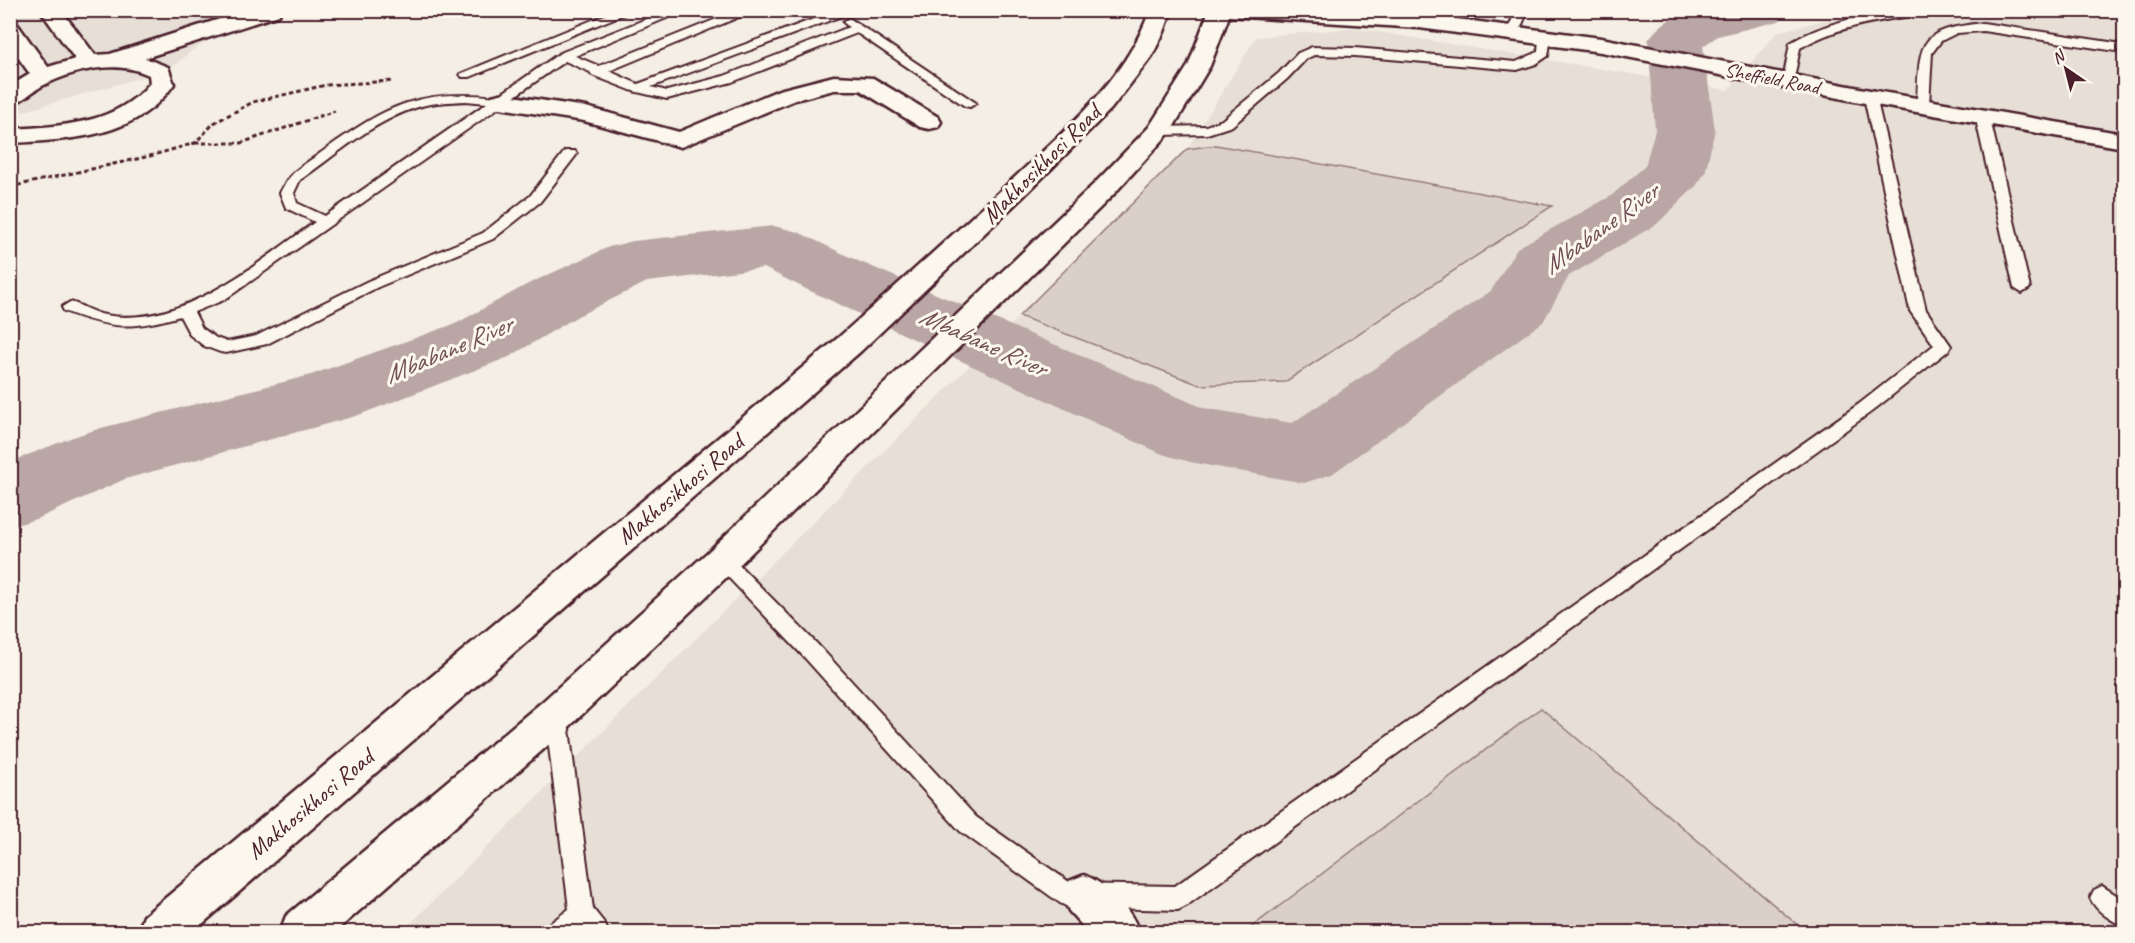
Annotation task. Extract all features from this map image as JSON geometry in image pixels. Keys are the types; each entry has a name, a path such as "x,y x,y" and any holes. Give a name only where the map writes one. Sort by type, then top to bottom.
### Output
{"main road":[{"path":"50,10 89,63"},
{"path":"114,60 271,10"},
{"path":"18,134 68,133 114,120 154,97 174,69 211,39 277,10"},
{"name":"Makhosikhosi Road","path":"160,933 850,344 951,252 1090,118 1131,68 1158,25 1161,10"},
{"path":"302,933 556,714 722,560 1103,190 1159,131 1199,66 1220,10"},
{"name":"Sheffield Road","path":"1230,10 1419,21 1513,32 1601,45 1870,97 2124,141"},
{"name":"Sheffield Road","path":"1371,11 1419,21"},
{"path":"10,30 40,79"},
{"path":"10,88 89,63 114,60 151,65 160,72 174,69"},
{"path":"10,98 40,79"},
{"path":"500,101 586,114 681,140 787,95 834,83 865,83 929,122"},
{"path":"1084,896 1117,933"}],"lane":[{"path":"466,74 629,10"},
{"path":"69,307 105,320 142,320 185,310 218,297 564,56 681,10"},
{"path":"597,72 751,10"},
{"path":"1513,32 1522,10"},
{"path":"1789,81 1794,46 1810,35 1844,22 1924,10"},
{"path":"638,88 835,12 970,103"},
{"path":"1923,105 1926,53 1937,38 1954,30 1983,27 2116,47"},
{"path":"564,56 638,88 660,95 675,94 728,79 858,28"},
{"path":"1159,131 1207,130 1227,123 1283,76 1302,56 1312,51 1354,52 1516,66 1532,61 1544,53 1545,37"},
{"path":"326,222 291,206 287,193 294,178 386,114 408,104 431,98 475,96 500,101"},
{"path":"722,560 812,652 968,824 1068,895 1178,898 1865,408 1942,346 1918,311 1870,97"},
{"path":"1982,115 2022,288"},
{"path":"185,310 196,331 210,342 226,348 261,340 374,284 488,236 535,199 570,154"},
{"path":"556,714 589,923 558,933"},
{"path":"2102,898 2124,914"}],"path":[{"path":"195,143 214,123 253,102 326,85 394,81"},
{"path":"10,187 150,156 195,143 242,143 339,109"}],"shaded area":[{"path":"11,11 277,11 211,39 191,51 175,65 160,72 11,115"},
{"path":"1860,11 2124,11 2124,932 402,932 1187,149 1256,37 1354,28 1728,90 1777,32"},
{"path":"1216,145 1552,206 1285,382 1200,385 1019,316 1187,149"},
{"path":"1541,708 1806,932 1245,932"}],"waterway":[{"name":"Mbabane River","path":"10,496 101,457 329,397 483,340 553,300 633,262 774,246 832,275 1190,434 1304,454 1518,306 1541,263 1634,210 1674,173 1685,130 1675,40 1700,24 1760,10"}]}
